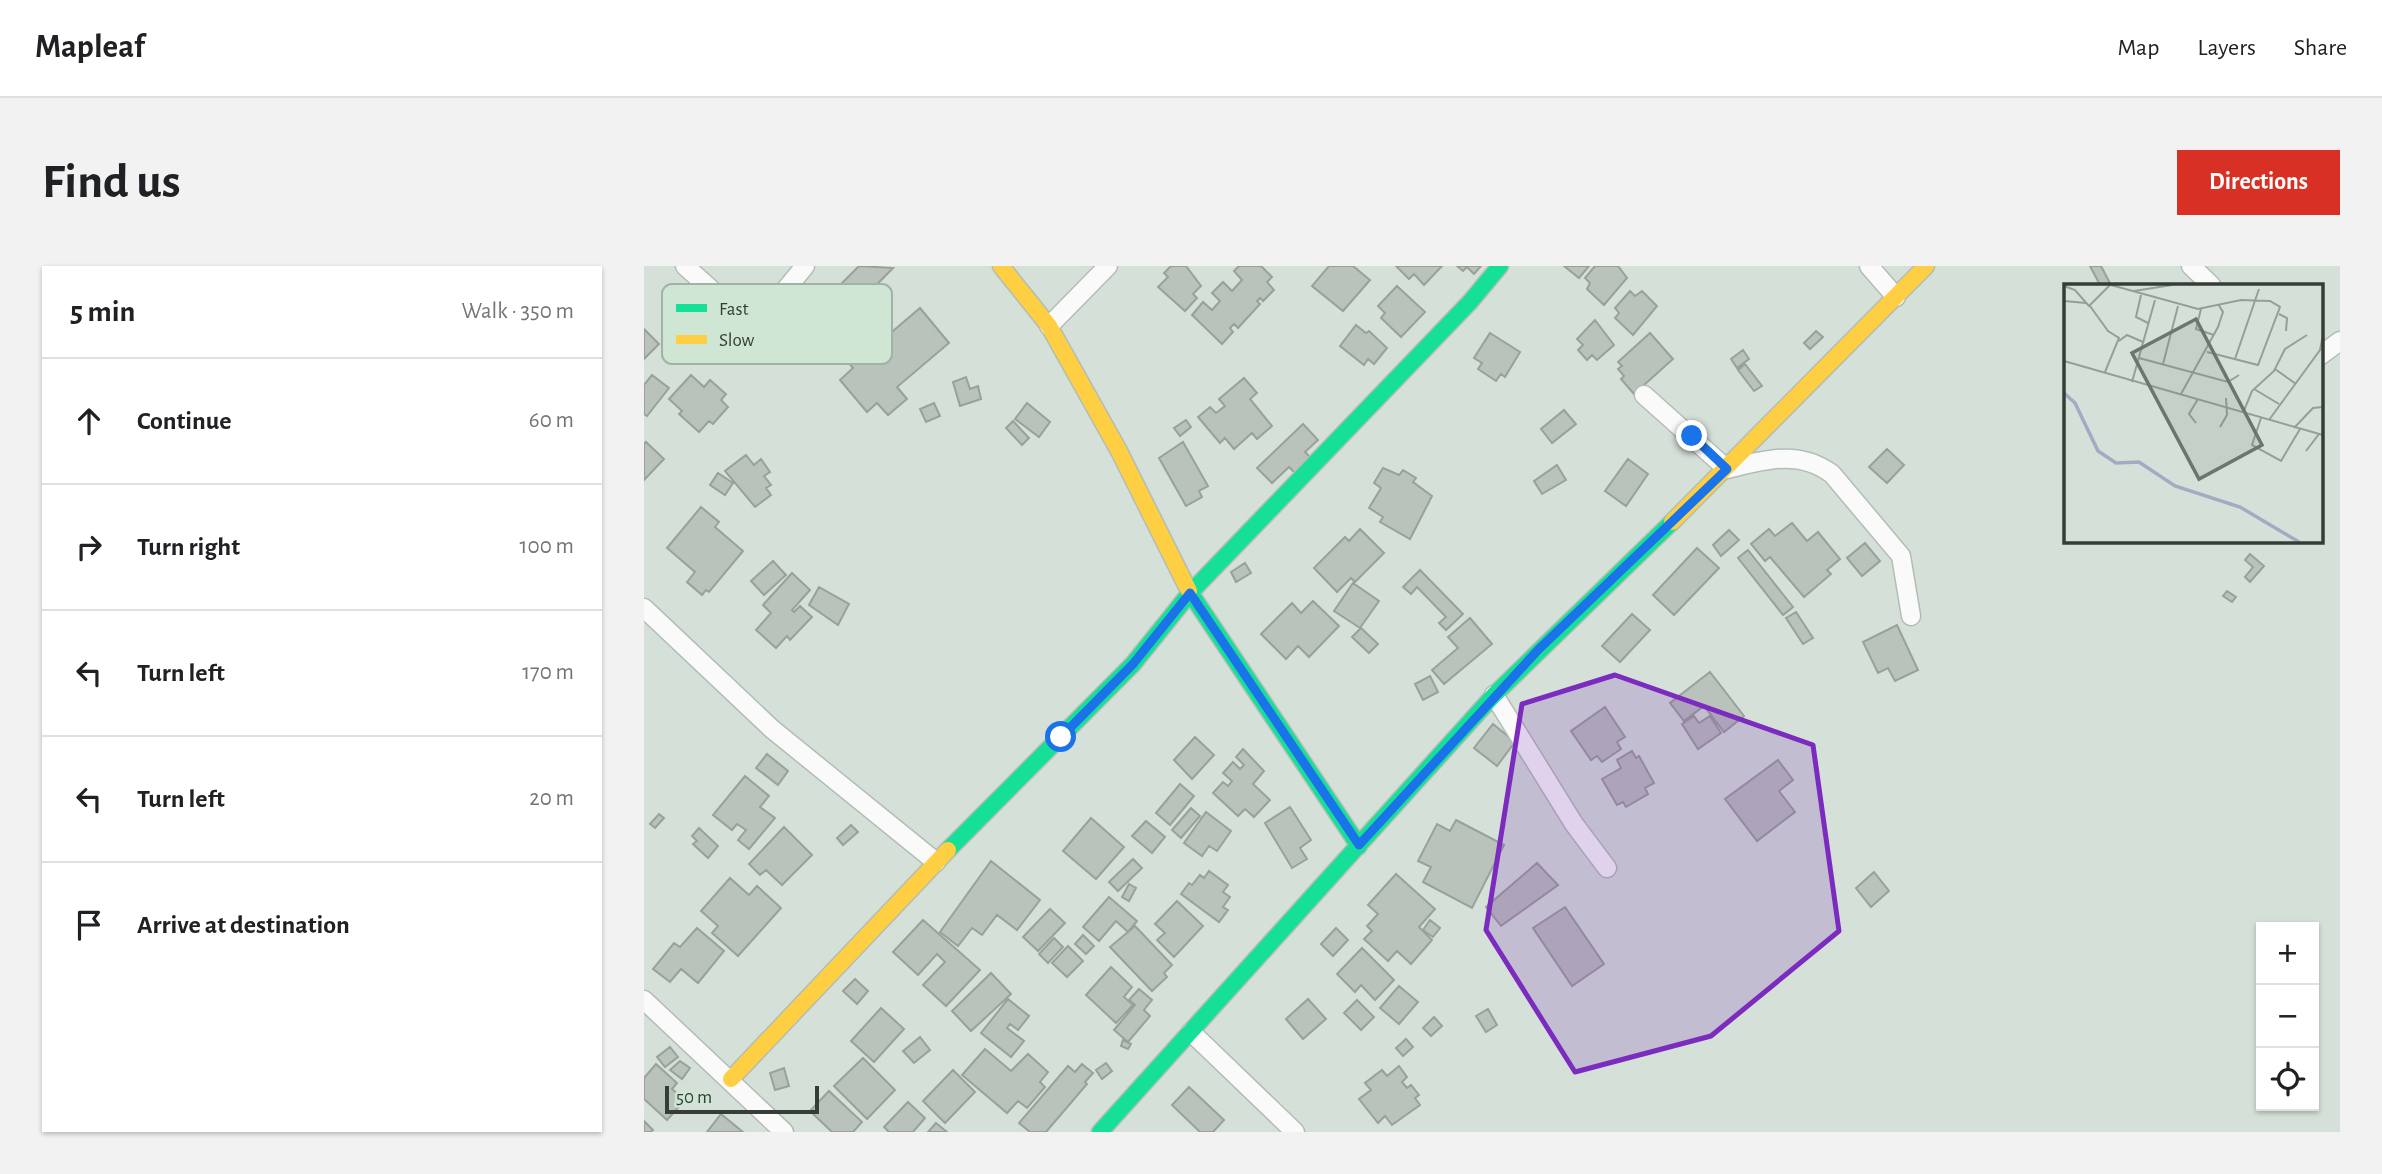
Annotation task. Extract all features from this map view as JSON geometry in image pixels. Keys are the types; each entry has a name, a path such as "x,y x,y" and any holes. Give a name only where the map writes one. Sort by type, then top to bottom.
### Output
{"street":[{"path":"685,266 705,284"},
{"path":"790,284 805,266"},
{"path":"1000,266 1049,326 1119,452 1190,593 1359,845"},
{"path":"1049,326 1108,266"},
{"path":"731,1079 936,862 1133,664 1190,593 1469,302 1500,266"},
{"path":"1869,266 1896,296"},
{"path":"1100,1132 1494,695 1727,469 1926,266"},
{"path":"2191,266 2210,284"},
{"path":"2322,354 2340,341"},
{"path":"1644,395 1727,469"},
{"path":"1727,469 1796,458 1820,465 1832,474 1898,550 1905,568 1905,595 1910,616"},
{"path":"644,608 772,729 936,862"},
{"path":"1494,695 1574,824 1606,868"},
{"path":"644,1000 731,1079 784,1132"},
{"path":"1191,1032 1295,1132"}],"highlighted area":[{"path":"1615,675 1813,745 1839,931 1711,1036 1575,1072 1486,930 1522,704"}],"building":[{"path":"859,266 893,268 877,284 841,284"},
{"path":"1171,266 1186,266 1201,286 1193,294 1197,298 1185,311 1158,287 1168,277 1164,273"},
{"path":"1239,266 1261,266 1272,277 1267,282 1274,290 1263,301 1260,298 1257,301 1260,304 1238,328 1234,324 1230,328 1233,332 1222,344 1192,315 1203,302 1212,310 1220,301 1212,293 1223,282 1232,291 1242,280 1234,271"},
{"path":"1329,266 1353,266 1370,280 1343,311 1312,286"},
{"path":"1396,266 1442,266 1424,285 1414,274 1409,279"},
{"path":"1457,266 1481,266 1474,274 1467,267 1463,271"},
{"path":"1564,266 1589,266 1579,278"},
{"path":"1595,266 1618,266 1627,278 1604,305 1587,289 1590,283 1585,278"},
{"path":"2090,266 2101,266 2110,284 2099,284"},
{"path":"1397,286 1425,312 1401,337 1381,318 1385,313 1378,306"},
{"path":"1630,291 1635,296 1642,291 1657,306 1633,335 1615,318 1619,313 1615,308"},
{"path":"920,308 949,343 897,387 907,399 888,415 877,403 867,412 840,380 853,368 850,364 892,364 892,332"},
{"path":"1595,320 1614,345 1597,360 1592,355 1587,360 1578,350 1583,345 1577,339"},
{"path":"1356,325 1366,333 1369,331 1387,348 1374,364 1368,359 1364,365 1340,346"},
{"path":"644,329 659,344 644,359"},
{"path":"1816,331 1823,337 1810,349 1804,343"},
{"path":"1490,333 1520,352 1505,377 1501,374 1496,381 1478,369 1482,363 1474,358"},
{"path":"1650,333 1673,359 1634,394 1621,379 1624,376 1618,369 1622,366 1618,362"},
{"path":"1743,350 1749,359 1737,368 1731,359"},
{"path":"1745,364 1762,386 1754,391 1738,370"},
{"path":"652,375 669,388 647,416 644,414 644,385"},
{"path":"691,375 704,387 710,380 726,394 721,400 728,407 713,424 709,421 699,432 679,414 682,411 669,399"},
{"path":"966,377 970,389 978,386 981,399 960,406 953,382"},
{"path":"1244,378 1257,393 1250,399 1272,426 1257,439 1252,433 1234,449 1225,438 1220,443 1198,417 1210,407 1216,413 1225,406 1219,399"},
{"path":"934,403 940,416 926,422 920,409"},
{"path":"1027,403 1050,422 1039,437 1015,419"},
{"path":"1564,410 1576,424 1552,443 1541,429"},
{"path":"1186,420 1191,427 1180,436 1174,428"},
{"path":"1013,421 1029,438 1022,445 1006,428"},
{"path":"1303,424 1318,440 1305,452 1312,459 1296,474 1289,467 1272,483 1257,468"},
{"path":"646,442 664,459 644,480 644,444"},
{"path":"1183,442 1208,486 1199,491 1202,497 1186,506 1159,458"},
{"path":"1887,449 1904,465 1887,483 1869,467"},
{"path":"746,455 754,465 761,459 770,472 764,476 771,485 766,488 771,495 755,507 725,471"},
{"path":"1628,459 1648,474 1626,506 1605,491"},
{"path":"1557,465 1566,480 1542,494 1534,481"},
{"path":"1383,468 1399,475 1403,470 1416,478 1413,482 1432,496 1410,539 1380,522 1383,517 1369,508 1381,488 1374,483"},
{"path":"718,473 733,483 725,495 710,485"},
{"path":"701,507 719,522 715,527 743,551 709,592 706,590 702,595 687,582 695,572 667,548"},
{"path":"1792,523 1807,541 1818,532 1840,559 1827,570 1831,574 1804,597 1770,557 1765,561 1751,544 1769,529 1775,536"},
{"path":"1360,529 1384,553 1355,582 1351,578 1337,592 1314,568 1345,537 1349,541"},
{"path":"1729,530 1739,540 1721,556 1713,545"},
{"path":"1865,543 1880,561 1862,576 1847,558"},
{"path":"1697,548 1719,568 1674,615 1653,595"},
{"path":"1748,550 1793,607 1783,615 1738,558"},
{"path":"2250,554 2264,566 2250,582 2245,577 2253,567 2245,560"},
{"path":"773,561 786,575 764,595 751,581"},
{"path":"1245,563 1251,573 1236,582 1231,572"},
{"path":"1420,570 1463,614 1446,630 1439,623 1446,617 1417,587 1411,594 1403,587"},
{"path":"792,573 810,590 792,610 794,612 800,606 812,617 790,640 787,636 776,648 756,630 771,613 763,605"},
{"path":"1353,583 1379,601 1360,628 1334,611"},
{"path":"819,587 849,604 838,625 809,605"},
{"path":"2227,591 2236,597 2232,602 2223,596"},
{"path":"1313,601 1339,626 1309,657 1298,646 1286,659 1261,634 1292,603 1301,613"},
{"path":"1796,612 1813,638 1803,644 1786,618"},
{"path":"1632,614 1650,630 1620,662 1602,646"},
{"path":"1470,618 1492,644 1444,684 1432,670 1458,648 1448,637"},
{"path":"1897,625 1918,670 1895,681 1888,668 1878,673 1863,642"},
{"path":"1361,628 1378,644 1369,653 1352,637"},
{"path":"1710,672 1744,716 1724,732 1704,706 1684,721 1670,703"},
{"path":"1430,676 1438,692 1423,700 1415,684"},
{"path":"1605,707 1625,737 1617,742 1621,749 1602,762 1597,756 1591,760 1571,731"},
{"path":"1694,716 1699,723 1710,716 1721,733 1698,749 1682,724"},
{"path":"1493,724 1515,742 1497,766 1474,748"},
{"path":"1195,737 1214,755 1192,779 1174,760"},
{"path":"1243,749 1264,771 1253,784 1270,800 1254,817 1245,809 1238,816 1213,793 1223,782 1228,786 1232,781 1223,773 1233,762 1240,769 1244,765 1236,757"},
{"path":"1632,751 1636,758 1639,756 1654,783 1645,788 1648,794 1626,807 1623,802 1617,805 1602,779 1621,768 1617,760"},
{"path":"767,754 788,771 778,785 756,768"},
{"path":"1778,760 1793,780 1779,791 1795,812 1757,841 1725,799"},
{"path":"745,776 769,796 760,807 775,818 749,849 738,840 746,830 737,824 732,830 713,815"},
{"path":"1180,784 1194,796 1170,825 1156,813"},
{"path":"1290,807 1311,840 1300,848 1307,859 1292,868 1265,823"},
{"path":"1191,808 1200,816 1181,838 1172,830"},
{"path":"1206,812 1231,831 1217,851 1209,846 1202,856 1184,843"},
{"path":"659,814 664,818 655,828 650,824"},
{"path":"1091,818 1124,847 1096,879 1063,851"},
{"path":"1456,820 1504,845 1472,908 1423,882 1431,867 1418,861 1437,824 1450,831"},
{"path":"1146,821 1165,837 1152,853 1132,836"},
{"path":"851,825 858,832 843,845 837,838"},
{"path":"784,827 812,855 782,885 766,870 760,875 749,864"},
{"path":"699,828 718,846 708,858 693,844 697,841 692,836"},
{"path":"1133,859 1142,868 1118,891 1109,882"},
{"path":"991,861 1040,900 1017,930 997,915 982,935 972,928 958,946 940,932"},
{"path":"1537,863 1558,885 1501,926 1486,907"},
{"path":"1209,871 1228,885 1223,892 1230,897 1223,907 1228,910 1219,922 1181,894 1189,883 1192,885 1200,875 1204,878"},
{"path":"1874,872 1889,891 1871,907 1856,888"},
{"path":"1396,874 1435,909 1419,927 1432,940 1411,964 1397,951 1388,961 1364,939 1372,931 1367,926 1378,914 1368,905"},
{"path":"730,878 749,895 757,886 781,908 738,956 712,933 718,926 701,911"},
{"path":"1129,884 1136,888 1129,901 1122,897"},
{"path":"1109,897 1137,921 1128,932 1116,921 1099,941 1083,927"},
{"path":"1177,901 1203,926 1174,957 1157,940 1165,933 1155,924"},
{"path":"1565,907 1604,964 1572,986 1533,928"},
{"path":"1050,909 1065,923 1038,951 1023,937"},
{"path":"923,920 980,970 946,1006 923,985 945,962 937,954 918,975 893,952"},
{"path":"1430,920 1440,928 1433,937 1423,930"},
{"path":"1135,926 1172,965 1164,973 1167,977 1152,991 1110,947"},
{"path":"697,928 724,951 698,983 681,969 670,982 653,969 674,943 680,947"},
{"path":"1336,928 1348,940 1333,956 1321,944"},
{"path":"1083,935 1094,946 1086,954 1075,944"},
{"path":"1054,938 1063,947 1048,963 1039,954"},
{"path":"1068,946 1083,961 1067,977 1052,963"},
{"path":"1362,948 1394,980 1375,1000 1361,985 1355,992 1337,974"},
{"path":"1111,967 1132,987 1124,997 1133,1005 1116,1023 1086,995"},
{"path":"991,973 1011,994 971,1031 952,1011"},
{"path":"855,979 868,991 857,1004 843,991"},
{"path":"1399,986 1418,1002 1399,1024 1380,1008"},
{"path":"1139,989 1152,1000 1144,1010 1150,1016 1128,1042 1114,1030 1135,1005 1129,1000"},
{"path":"1008,999 1029,1016 1018,1030 1010,1024 1007,1028 1024,1041 1011,1057 981,1033"},
{"path":"1308,999 1326,1019 1303,1039 1286,1019"},
{"path":"1357,1000 1374,1017 1361,1030 1344,1013"},
{"path":"881,1008 904,1029 874,1062 851,1041"},
{"path":"1488,1009 1497,1025 1486,1032 1476,1016"},
{"path":"1434,1017 1442,1026 1431,1036 1423,1028"},
{"path":"920,1037 930,1050 914,1063 903,1051"},
{"path":"1406,1039 1413,1047 1403,1056 1396,1048"},
{"path":"1123,1040 1131,1044 1128,1049 1121,1046"},
{"path":"670,1047 678,1057 665,1067 657,1057"},
{"path":"985,1049 1011,1071 1028,1054 1048,1072 1040,1082 1045,1087 1027,1108 1018,1101 1007,1113 962,1075"},
{"path":"863,1058 895,1090 867,1119 834,1086"},
{"path":"680,1061 690,1068 682,1079 670,1070"},
{"path":"1106,1063 1112,1071 1102,1079 1096,1070"},
{"path":"656,1064 677,1083 672,1089 685,1100 667,1120 644,1099 644,1078"},
{"path":"1082,1064 1093,1073 1085,1082 1087,1084 1046,1132 1030,1132 1019,1123 1068,1066 1075,1072"},
{"path":"1399,1066 1407,1077 1402,1082 1407,1088 1411,1085 1419,1095 1415,1098 1420,1105 1392,1125 1385,1116 1378,1123 1359,1099 1371,1090 1365,1083 1382,1070 1387,1076"},
{"path":"784,1068 789,1086 775,1090 770,1073"},
{"path":"953,1070 975,1092 945,1123 923,1101"},
{"path":"1189,1087 1224,1120 1213,1132 1200,1132 1172,1105"},
{"path":"829,1091 862,1122 853,1132 832,1132 810,1111"},
{"path":"908,1102 925,1118 913,1132 889,1132 884,1127"},
{"path":"721,1114 743,1132 707,1132"},
{"path":"644,1121 653,1130 651,1132 644,1132"},
{"path":"936,1123 947,1132 928,1132"}],"traffic: fast":[{"path":"948,850 1133,664 1190,593 1470,302 1500,266"},
{"path":"1100,1132 1494,695 1672,522"},
{"path":"1189,591 1359,846"}],"traffic: slow":[{"path":"1001,266 1049,326 1119,451 1189,591"},
{"path":"1672,522 1926,266"},
{"path":"731,1079 948,850"}],"route":[{"path":"1061,737 1161,633 1190,593 1359,845 1538,650 1727,469 1692,436"}]}
